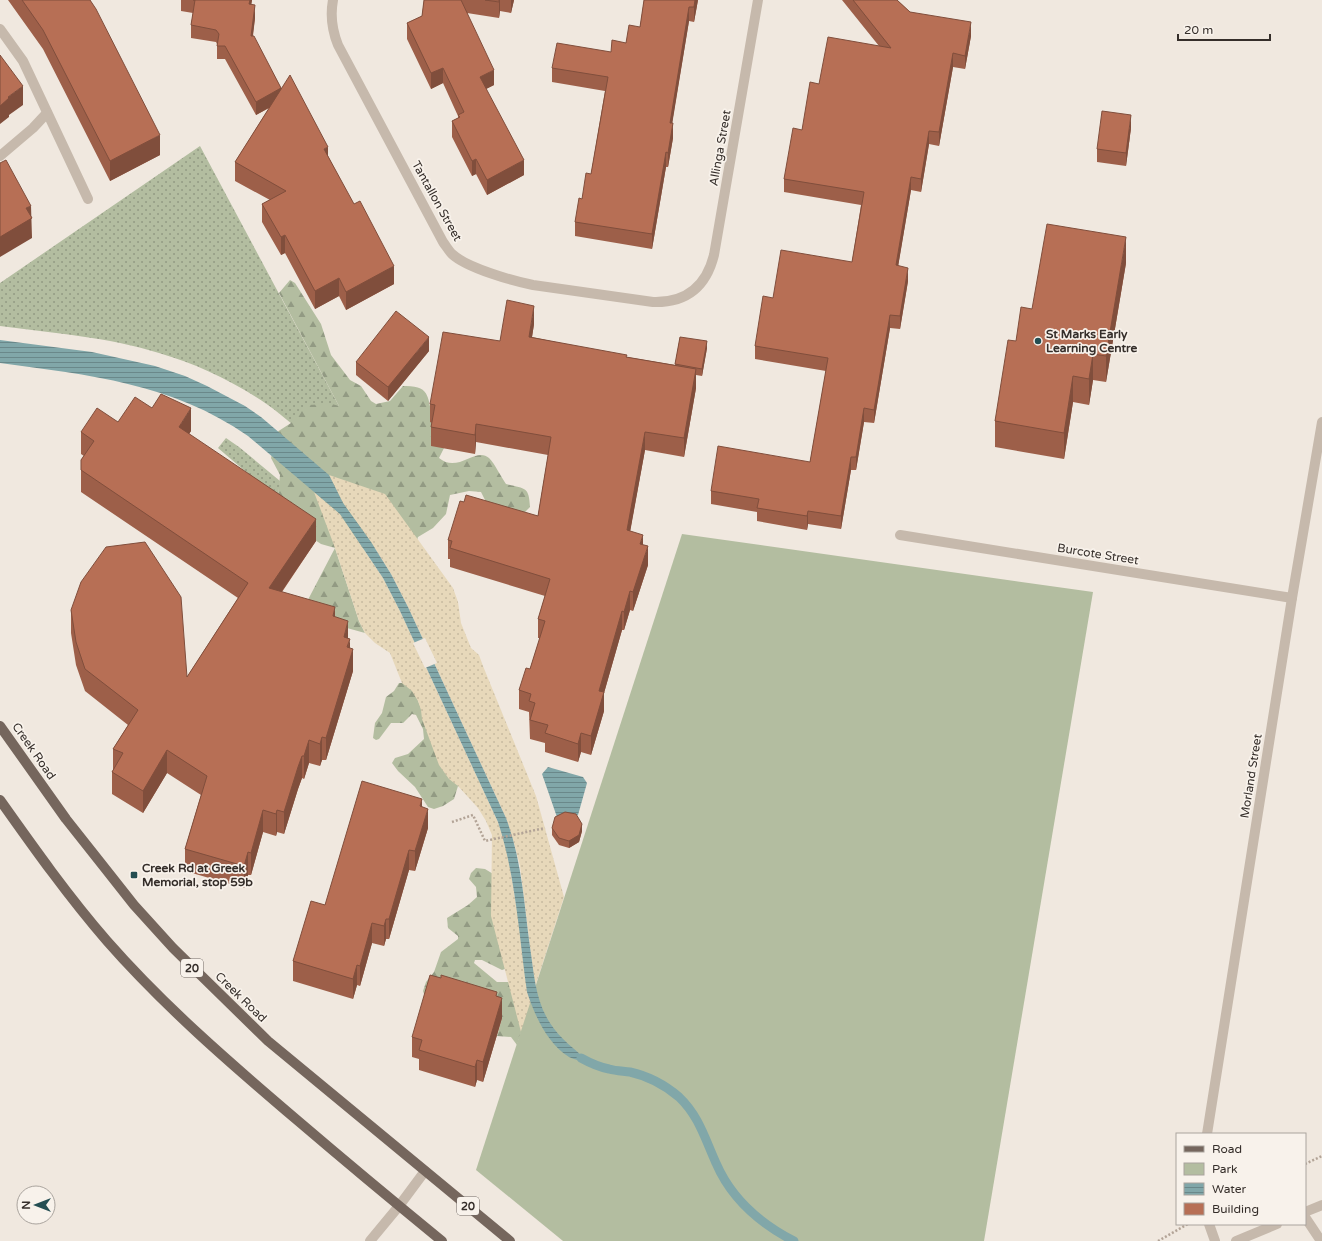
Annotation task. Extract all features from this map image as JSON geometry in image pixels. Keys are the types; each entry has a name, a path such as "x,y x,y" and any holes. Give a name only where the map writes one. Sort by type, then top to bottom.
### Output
{"main road":[{"name":"Creek Road","path":"0,726 66,819 134,905 173,948 268,1041 510,1241"},
{"path":"0,800 52,871 101,934 154,992 224,1058 442,1241"}],"street":[{"name":"Tantallon Street","path":"333,0 332,22 338,45 443,242 452,254 463,262 514,281 534,286 653,302 665,302 679,299 691,292"},
{"name":"Allinga Street","path":"691,292 703,282 711,268 714,255 758,0"},
{"path":"0,29 23,61 88,199"},
{"path":"0,156 33,128 47,113"},
{"name":"Morland Street","path":"1207,1133 1292,598 1322,422"},
{"name":"Burcote Street","path":"900,535 1292,598"},
{"path":"370,1241 425,1171"},
{"path":"1306,1212 1322,1205"},
{"path":"1306,1218 1321,1241"},
{"path":"1209,1225 1215,1241"},
{"path":"1236,1241 1275,1225"}],"path":[{"path":"452,822 473,815 485,841 545,828"},
{"path":"1306,1164 1322,1156"},
{"path":"1158,1241 1187,1225"}],"green space":[{"path":"200,146 339,406 338,464 271,407 229,381 201,368 173,357 120,343 80,336 0,326 0,283"},
{"path":"290,280 295,283 321,324 331,355 350,380 361,386 371,401 376,404 390,401 403,386 413,386 424,391 429,400 434,420 445,446 439,458 446,462 453,463 478,455 484,455 489,458 496,467 506,484 522,488 527,492 530,507 525,512 492,514 481,492 469,491 450,495 446,514 433,528 418,537 414,549 335,548 321,544 315,540 278,496 280,475 271,458 277,432 291,423 306,405 332,404 339,406 279,293"},
{"path":"226,438 280,481 278,496 280,501 218,448"},
{"path":"682,534 1093,592 984,1241 563,1241 476,1170"},
{"path":"335,548 359,621 365,633 300,615"},
{"path":"416,676 418,701 458,786 454,799 443,806 434,809 428,807 415,787 398,771 392,763 395,758 408,754 424,739 423,729 416,715 412,714 403,723 391,723 379,739 376,740 373,738 375,723 382,713 386,697 394,691 399,683"},
{"path":"476,868 485,869 508,883 523,923 517,935 511,967 502,970 482,960 475,960 474,963 497,982 518,982 528,1010 517,1045 511,1037 497,1036 502,1018 424,994 423,991 426,982 434,972 441,952 458,939 458,936 448,928 447,918 468,905 477,897 476,887 469,879 471,873"}],"sand":[{"path":"329,475 385,494 453,588 458,602 461,623 471,648 479,655 536,796 564,897 535,987 520,866 506,818 408,607 391,574 371,542 343,503"},
{"path":"314,492 340,514 383,578 400,611 498,822 506,845 533,1011 521,1032 491,916 492,835 478,808 458,786 449,779 439,765 422,719 418,701 412,691 402,683 390,653 375,643 365,633 359,621 335,548"}],"water":[{"path":"0,340 92,352 155,366 185,376 245,406 261,417 329,475 343,503 371,542 391,574 408,607 506,818 516,850 519,866 534,976 541,1005 550,1023 558,1034 590,1063 571,1058 561,1051 548,1037 538,1019 527,992 513,885 498,822 400,611 383,578 340,514 248,436 219,418 190,404 129,384 98,377 0,363"},
{"path":"548,767 583,777 587,783 578,815 558,820 542,774"}],"pier":[{"path":"425,638 437,663 425,668 413,643"}],"building":[{"path":"22,0 90,0 160,135 110,161 43,30"},
{"path":"195,0 250,0 249,4 255,5 251,36 254,36 281,88 256,102 225,46 217,46 219,34 216,30 191,25"},
{"path":"424,0 461,0 494,70 480,77 524,160 487,180 476,159 472,161 452,121 460,117 458,115 464,112 443,68 431,73 407,23 422,16"},
{"path":"485,0 499,0 499,2"},
{"path":"644,0 695,0 694,7 689,7 670,123 673,123 668,153 666,152 652,234 575,222 579,198 582,199 586,173 591,174 608,77 552,68 557,43 611,52 612,40 626,43 629,25 640,27"},
{"path":"853,0 897,0 910,12 971,22 965,56 953,53 939,132 929,131 921,179 911,177 896,265 908,268 900,316 890,315 874,410 864,408 856,457 851,457 841,516 808,511 807,516 757,508 759,499 711,491 718,446 810,462 828,358 755,346 763,296 773,298 781,250 852,262 864,192 784,179 793,128 802,130 810,82 819,84 828,37 891,48"},
{"path":"0,55 23,86 8,97 9,98 0,106"},
{"path":"290,75 328,147 324,149 354,204 360,201 394,266 346,292 339,278 315,291 285,235 281,237 262,204 286,191 235,162"},
{"path":"1102,111 1131,115 1126,153 1097,149"},
{"path":"6,160 31,206 26,208 32,218 0,237 0,163"},
{"path":"1047,224 1126,237 1106,356 1093,354 1089,379 1073,376 1064,433 995,421 1008,340 1016,341 1021,307 1032,309"},
{"path":"507,300 534,306 529,337 627,355 626,357 696,369 684,438 645,432 627,530 643,535 640,544 648,546 633,592 630,591 624,612 622,611 599,691 604,692 591,736 581,733 578,744 545,733 548,725 530,720 535,703 529,701 531,694 519,690 526,668 530,669 545,621 538,619 550,579 450,548 452,541 448,540 460,501 464,502 466,495 538,516 551,437 476,424 475,435 431,427 435,405 430,404 443,332 500,341"},
{"path":"396,311 429,337 388,387 356,362"},
{"path":"680,337 707,341 702,369 675,364"},
{"path":"161,394 191,408 179,427 316,519 269,588 335,607 333,616 348,621 344,637 350,639 347,647 353,649 326,738 322,737 320,744 309,740 304,756 302,756 298,767 284,812 277,810 276,814 263,810 251,853 248,852 244,866 185,849 207,776 167,750 143,791 112,772 123,753 113,749 138,710 85,669 76,642 71,610 81,582 106,547 145,542 181,597 187,677 248,583 81,470 81,460 94,441 81,432 97,408 118,422 135,397 152,408"},
{"path":"362,781 422,799 420,806 428,809 415,851 409,850 389,919 386,919 384,926 372,923 360,966 357,965 353,979 293,961 311,901 325,905"},
{"path":"565,812 576,814 582,824 579,835 569,841 559,838 552,828 555,817"},
{"path":"430,975 441,978 441,975 497,992 496,996 502,998 483,1062 477,1060 475,1067 419,1050 422,1040 412,1037"}],"waterway":[{"path":"581,1058 602,1067 643,1076 662,1085 679,1097 697,1120 722,1176 730,1188 748,1209 770,1227 794,1241"}],"place":[{"name":"St Marks Early Learning Centre","path":"1038,341"},
{"name":"Creek Rd at Greek Memorial, stop 59b","path":"134,875"}]}
